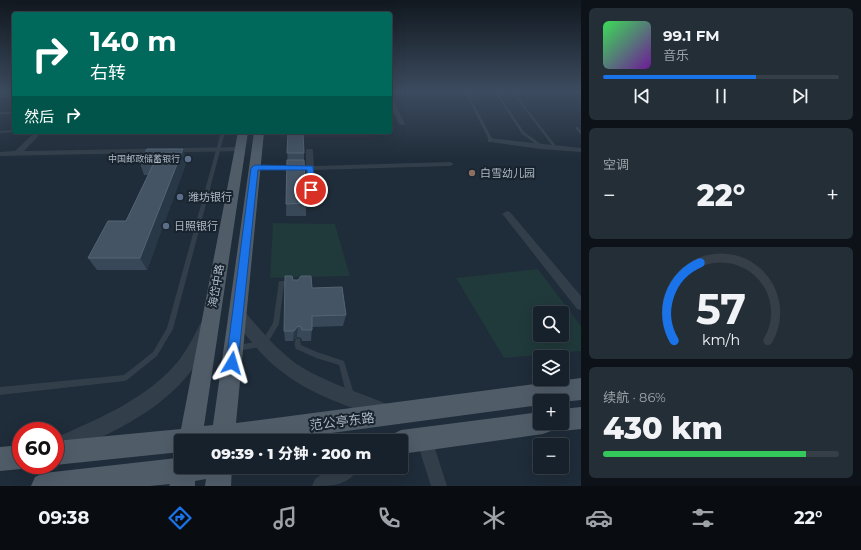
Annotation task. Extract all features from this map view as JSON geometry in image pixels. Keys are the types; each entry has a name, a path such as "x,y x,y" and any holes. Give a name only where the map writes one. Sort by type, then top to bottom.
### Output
{"main road":[{"name":"海岱中路","path":"191,434 243,134"},
{"path":"223,434 259,134"},
{"name":"范公亭东路","path":"240,434 353,408 389,414 581,389"},
{"path":"569,419 581,418"},
{"path":"408,441 533,424"},
{"name":"范公亭东路","path":"64,452 174,442"},
{"path":"0,459 12,458"},
{"path":"44,486 174,474"},
{"path":"218,486 219,474"}],"street":[{"path":"398,115 402,124"},
{"path":"17,154 37,134"},
{"path":"491,140 541,147 581,150"},
{"path":"0,154 240,149"},
{"path":"309,151 311,190"},
{"path":"255,168 450,164"},
{"path":"507,214 581,305"},
{"path":"238,315 264,344 287,366 302,376 334,391 353,408"},
{"path":"64,444 133,410 173,380 186,364 211,316"},
{"path":"424,439 438,486"},
{"path":"322,486 339,474"}],"lane":[{"path":"478,115 491,140"},
{"path":"511,115 523,133 541,147"},
{"path":"530,115 555,147"},
{"path":"577,128 581,133"},
{"path":"0,132 12,131"},
{"path":"0,391 125,378 155,354 170,329 222,134"},
{"path":"234,348 264,344 276,324 281,284 296,283 296,288"},
{"path":"298,341 298,347 316,355 342,363 353,408"}],"shaded area":[{"path":"279,134 373,134 374,138 279,137"}],"green space":[{"path":"273,223 335,224 350,276 270,278"},
{"path":"538,269 566,306 533,306 533,342 569,342 569,310 581,326 581,351 569,352 569,350 533,350 533,355 504,358 456,278"}],"building":[{"path":"288,134 303,134 304,153 287,153"},
{"path":"147,149 183,149 140,258 88,258 108,221 126,221 154,163 140,163"},
{"path":"287,160 304,160 306,203 286,204"},
{"path":"285,276 292,276 293,280 298,280 301,276 311,276 312,288 342,287 346,315 312,316 312,330 302,330 301,327 298,326 294,331 284,331"}],"place":[{"name":"中国邮政储蓄银行","path":"188,159"},
{"name":"白雪幼儿园","path":"472,173"},
{"name":"潍坊银行","path":"180,197"},
{"name":"日照银行","path":"166,226"}],"route":[{"path":"232,363 255,168 310,168 311,190"}]}
